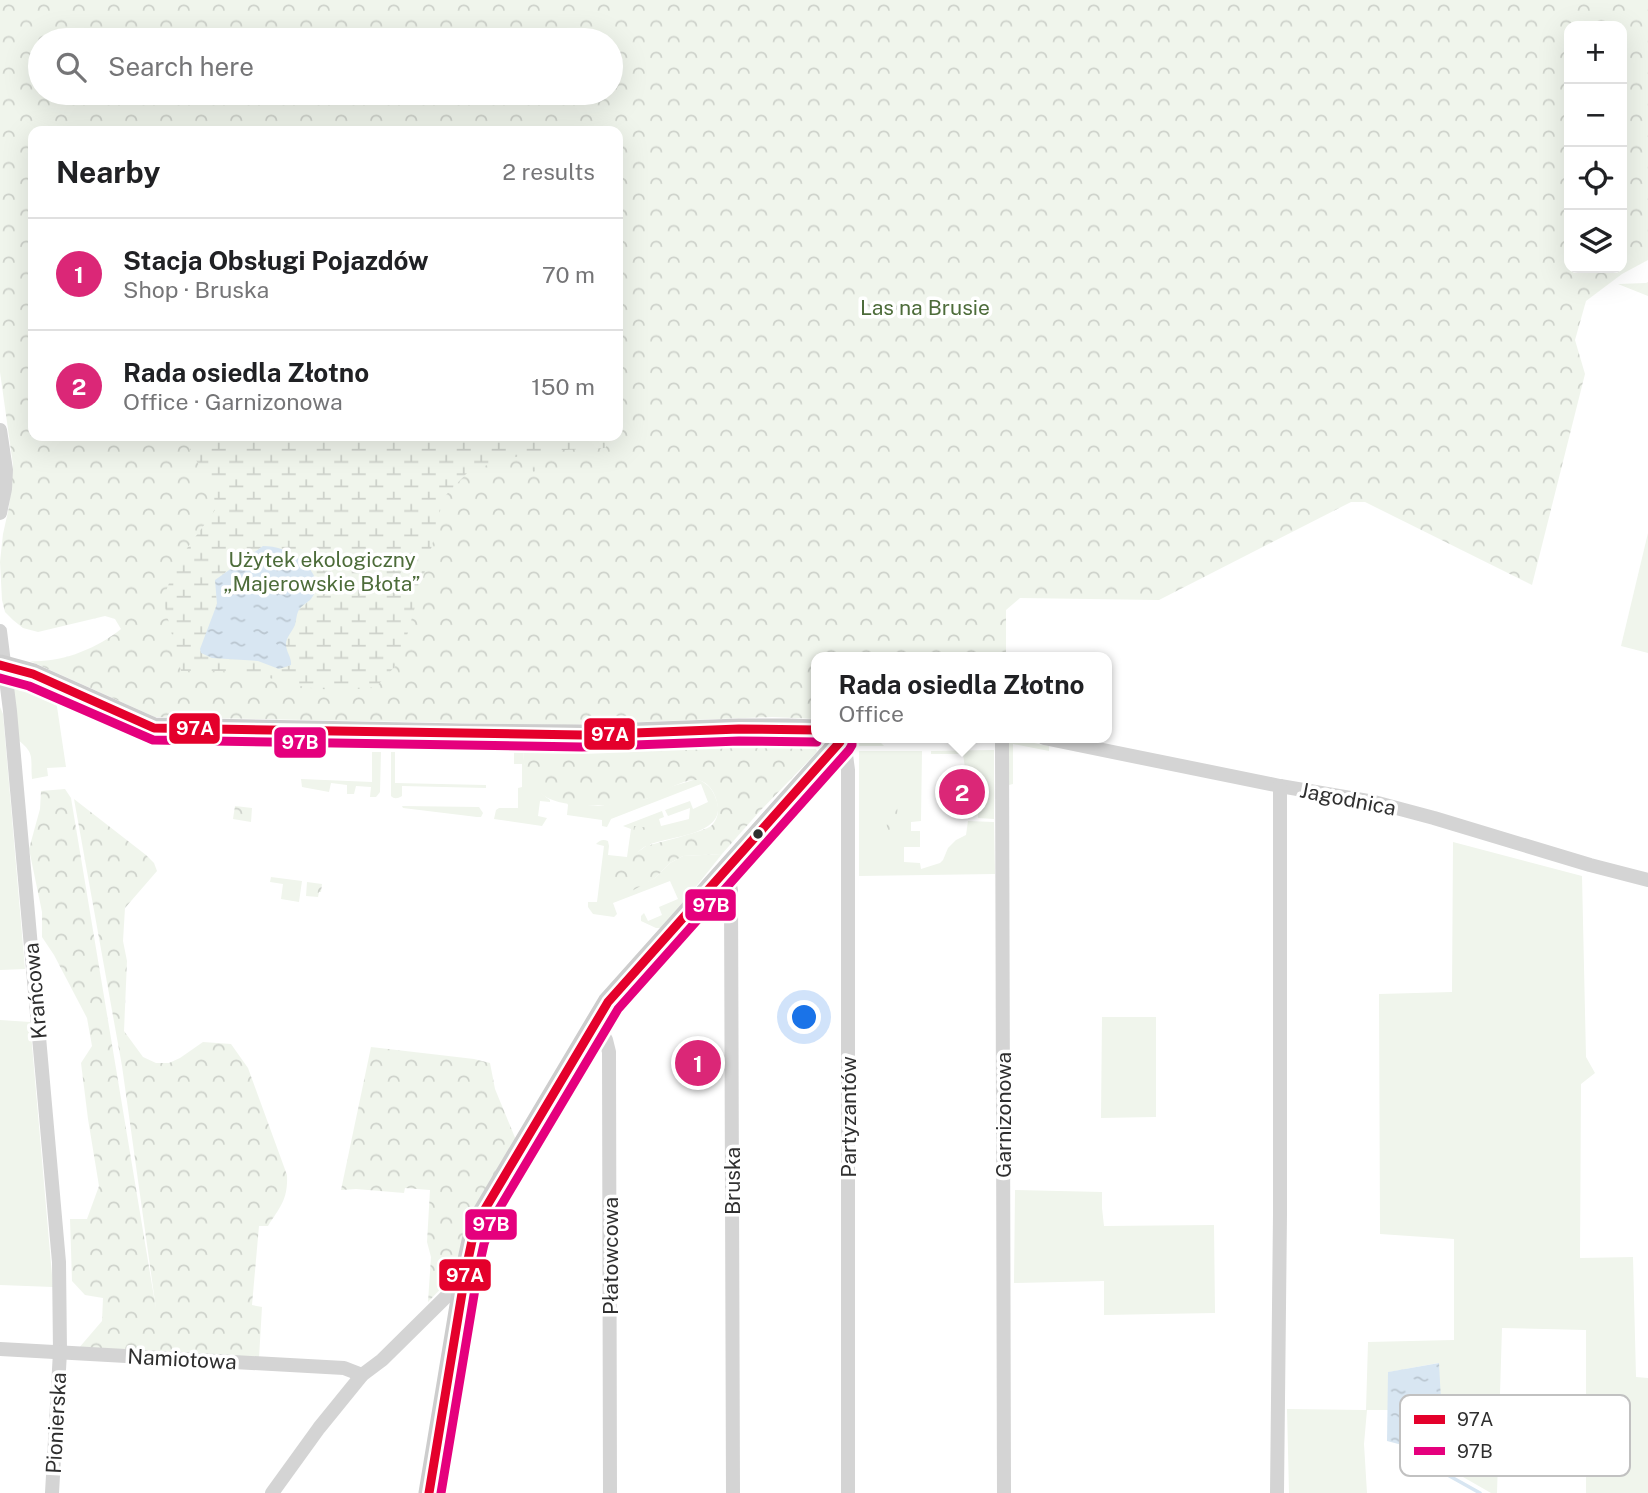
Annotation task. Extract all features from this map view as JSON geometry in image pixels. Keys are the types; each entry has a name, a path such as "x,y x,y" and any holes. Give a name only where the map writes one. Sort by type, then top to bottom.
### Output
{"street":[{"path":"0,430 6,470 0,513"},
{"name":"Krańcowa","path":"0,631 14,753 57,1248 60,1352"},
{"path":"2,666 33,674 145,725 159,728 582,735 739,729 811,730"},
{"path":"429,1493 464,1279 472,1241 482,1214 616,992 837,743"},
{"name":"Partyzantów","path":"841,743 848,770 848,1493"},
{"name":"Garnizonowa","path":"1002,743 1004,1493"},
{"name":"Jagodnica","path":"1069,743 1404,809 1648,880"},
{"path":"1277,1493 1280,786"},
{"name":"Bruska","path":"726,869 731,890 733,1493"},
{"name":"Płatowcowa","path":"596,1022 609,1052 611,1493"},
{"path":"272,1493 362,1375 382,1360 464,1279"},
{"name":"Namiotowa","path":"0,1349 344,1368 362,1375"},
{"name":"Pionierska","path":"52,1493 60,1352"}],"green space":[{"name":"Las na Brusie","path":"0,0 1648,0 1648,260 1627,271 1627,21 1564,21 1564,273 1624,273 1586,301 1575,340 1585,374 1532,585 1365,502 1351,502 1159,600 1020,598 1006,610 1006,652 811,652 811,719 772,717 565,725 155,717 30,661 54,660 78,653 101,643 121,629 115,619 105,616 38,632 23,628 5,612 0,562 13,465 0,372"},
{"path":"1648,282 1648,296 1618,284 1646,283"},
{"name":"Użytek ekologiczny „Majerowskie Błota”","path":"186,441 610,442 605,448 544,451 534,472 523,455 496,462 468,472 443,498 400,661 376,687 323,689 298,686 259,675 181,671 163,599 177,562 215,510 214,493","holes":["263,546 311,598 298,610 286,641 291,665 279,669 258,661 212,658 211,621 217,604 215,580"]},
{"path":"1648,533 1648,653 1621,646"},
{"path":"14,677 109,716 108,724 56,700 66,767 47,768 48,776 32,779 30,752 17,739"},
{"path":"0,707 3,714 25,969 0,970"},
{"path":"769,741 814,745 817,751 722,854 683,856 670,863 655,878 619,895 613,884 615,872 646,846 632,843 634,826 651,828 650,845 707,828 714,823 718,812 712,790 705,783 696,780 683,782 646,799 624,803 584,805 559,802 544,796 530,782 525,771 523,751"},
{"path":"856,743 881,743 884,746 855,746"},
{"path":"1009,743 1049,746 1049,751 1013,744 1013,784 1009,785"},
{"path":"994,750 994,819 978,818 977,770 965,768 963,754 931,754 931,751"},
{"path":"523,751 530,779 550,800 540,801 538,816 547,818 542,826 494,819 499,808 518,808 522,764 514,764 514,752"},
{"path":"859,751 922,751 921,821 911,822 911,831 920,831 920,847 904,847 904,862 920,863 921,869 940,863 948,848 966,835 968,821 994,822 995,874 859,876"},
{"path":"372,752 381,752 380,792 376,797 370,797 371,787 356,786 354,794 347,794 347,785 331,783 329,792 302,787 301,779 372,782"},
{"path":"391,752 395,752 395,783 486,785 486,788 402,786 402,796 393,798"},
{"path":"697,779 709,787 716,799 718,811 714,820 695,832 648,845 634,856 647,882 683,856 722,854 663,928 656,928 641,921 641,916 644,913 648,921 662,915 659,907 678,899 670,881 613,903 617,914 614,917 593,914 588,902 597,902 604,846 596,844 602,840 608,841 608,855 627,857 631,829 623,826 662,811 664,817 659,819 661,826 689,819 690,808 668,816 665,810 690,801 693,809 708,802 701,784 611,819 607,827 602,826 602,820 567,815 567,803 598,806 646,799 673,786"},
{"path":"65,789 71,798 156,1309 122,1066 74,799 146,855 157,871 125,908 123,941 127,961 124,1031 143,1057 156,1063 169,1063 203,1042 231,1044 248,1068 287,1175 285,1196 280,1207 268,1226 259,1226 252,1305 262,1307 259,1358 78,1349 102,1321 103,1298 85,1295 72,1281 70,1219 87,1219 99,1186 81,1063 92,1046 87,1018 42,937 42,912 29,849 40,809 41,791"},
{"path":"886,799 897,799 898,831 887,831"},
{"path":"235,806 252,808 251,822 233,819"},
{"path":"402,806 479,807 483,813 481,817 477,817"},
{"path":"1453,842 1582,876 1586,1057 1595,1073 1581,1084 1580,1258 1633,1257 1636,1377 1648,1378 1648,1493 1586,1493 1586,1476 1630,1476 1630,1395 1586,1395 1586,1330 1502,1328 1500,1395 1440,1395 1438,1363 1389,1372 1388,1410 1367,1410 1364,1444 1367,1493 1289,1493 1287,1409 1366,1410 1368,1342 1454,1340 1454,1239 1380,1234 1379,994 1452,992"},
{"path":"271,877 302,881 299,902 281,899 283,884 270,882"},
{"path":"307,882 322,884 318,897 306,896"},
{"path":"1102,1017 1156,1017 1156,1117 1101,1118"},
{"path":"0,1020 30,1022 53,1287 0,1285"},
{"path":"371,1047 490,1063 495,1089 516,1140 455,1274 428,1302 431,1257 427,1242 430,1190 405,1188 404,1193 341,1190"},
{"path":"1015,1190 1102,1192 1104,1226 1214,1225 1215,1313 1104,1315 1104,1281 1014,1283"},
{"path":"1461,1476 1498,1476 1497,1493 1491,1493"}],"water":[{"path":"263,546 282,549 294,555 308,566 316,582 311,599 298,611 295,625 287,639 291,665 279,669 258,661 212,658 201,653 200,649 217,604 215,580"},
{"path":"1439,1363 1441,1395 1400,1395 1400,1444 1387,1441 1388,1372"}],"waterway":[{"path":"1450,1476 1480,1493"}],"transit line":[{"name":"97A","path":"0,665 33,674 154,728 582,735 739,729 811,730"},
{"name":"97B","path":"0,678 29,686 153,740 582,747 739,741 811,742"},
{"name":"97A","path":"429,1493 466,1269 482,1214 608,1002 839,743"},
{"name":"97B","path":"441,1493 478,1271 493,1219 618,1009 849,750 852,743"}],"place":[{"name":"Rada osiedla Złotno","path":"962,792"},
{"name":"Stacja Obsługi Pojazdów","path":"698,1063"}]}
